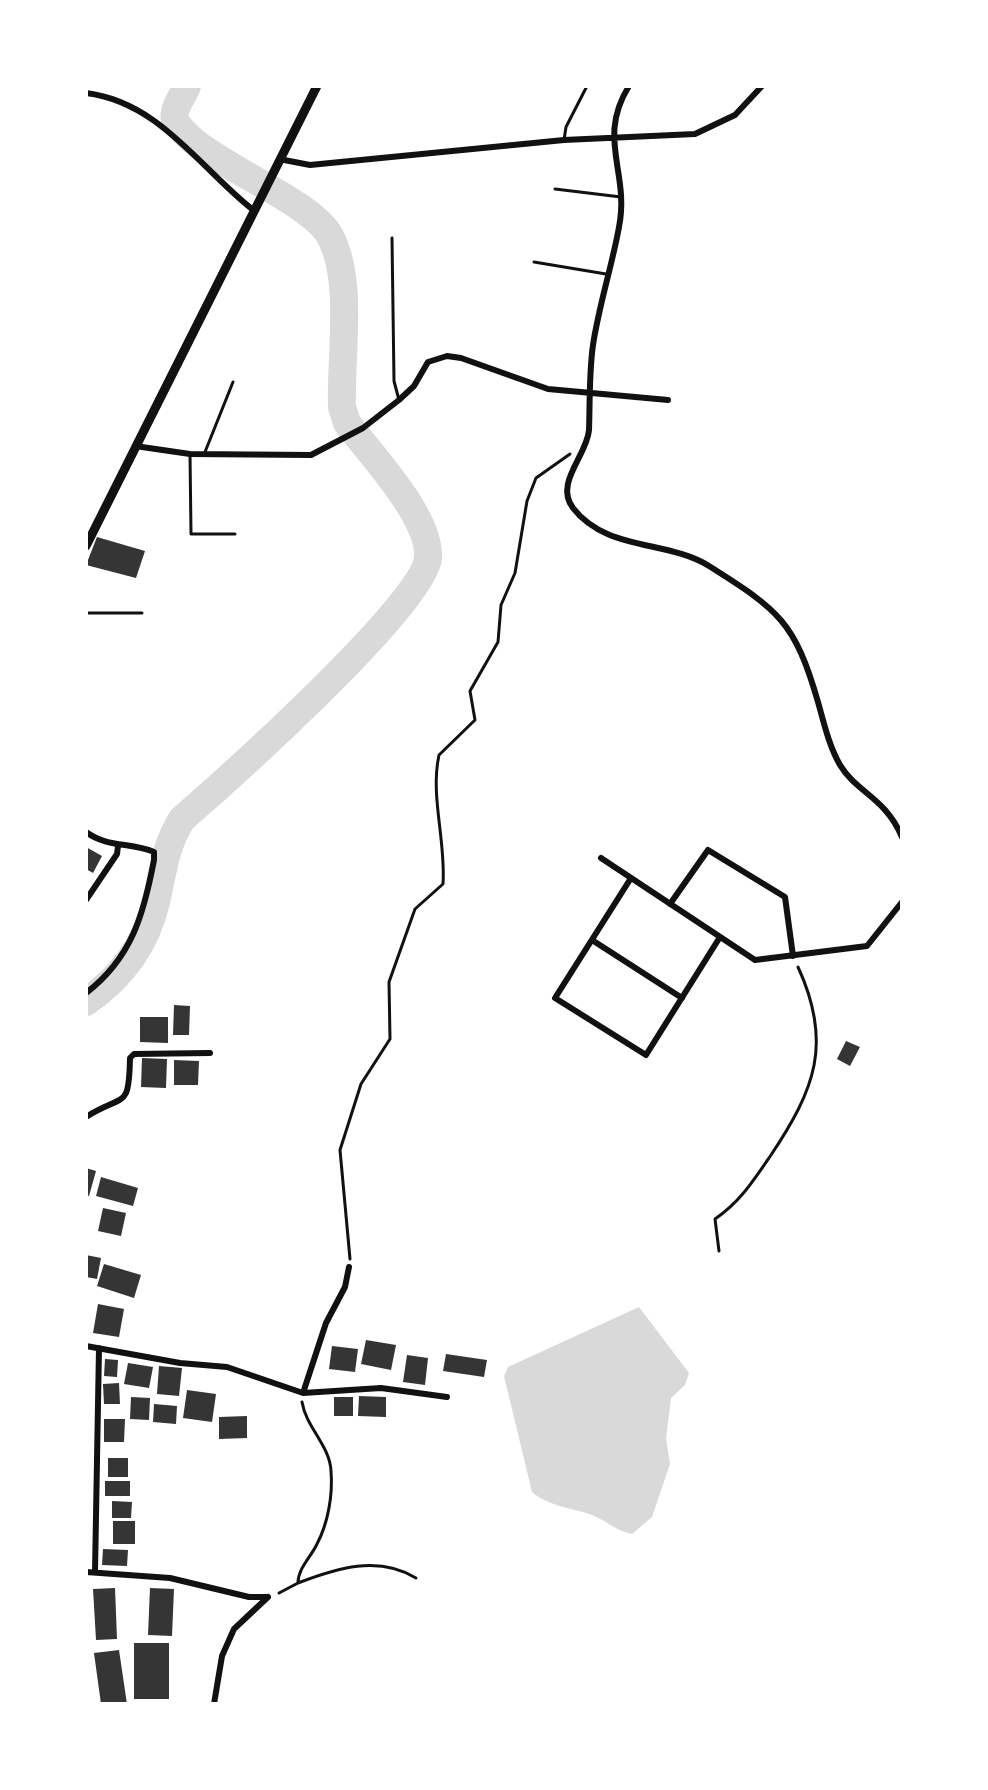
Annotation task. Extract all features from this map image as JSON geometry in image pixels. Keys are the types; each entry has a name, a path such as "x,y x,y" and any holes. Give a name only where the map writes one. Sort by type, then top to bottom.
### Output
{"main road":[{"path":"86,546 254,204 317,86"}],"street":[{"path":"629,86 612,122 621,197 619,227 606,274 593,347 587,445 567,482 572,507 585,519 628,544 683,553 778,614 793,632 805,658 833,752 842,769 879,801 894,819 902,837"},
{"path":"279,159 310,165 564,140 664,138 715,128 735,115 762,86"},
{"path":"86,93 142,112 254,204"},
{"path":"135,446 190,454 311,455 363,428 414,386 428,362 447,356 548,389 668,400"},
{"path":"86,832 97,840 154,852 145,904 135,935 122,956 86,993"},
{"path":"86,900 117,854 118,846"},
{"path":"670,904 708,850 785,897 793,956"},
{"path":"601,858 755,960 867,946 902,902"},
{"path":"631,878 555,998 646,1055 720,937"},
{"path":"592,940 682,998"},
{"path":"86,1117 125,1097 130,1058 134,1054 210,1053"},
{"path":"303,1393 326,1323 345,1287 349,1267"},
{"path":"86,1346 180,1363 218,1365 269,1378 303,1393 381,1388 447,1397"},
{"path":"95,1572 99,1348"},
{"path":"86,1572 158,1577 249,1597 268,1597"},
{"path":"214,1704 222,1656 234,1629 268,1597"}],"lane":[{"path":"564,140 566,127 587,86"},
{"path":"555,189 621,197"},
{"path":"392,238 394,381 399,400"},
{"path":"534,262 606,274"},
{"path":"205,454 206,444 233,382"},
{"path":"190,454 191,534 235,534"},
{"path":"86,613 142,613"}],"path":[{"path":"349,1267 351,1246 341,1161 342,1138 358,1102 361,1084 390,1039 389,982 415,909 443,884 444,844 437,776 439,755 475,720 470,691 498,642 501,605 515,573 518,536 536,478 558,460 587,445"},
{"path":"719,1251 715,1219 735,1206 752,1183 801,1110 814,1077 818,1022 812,997 793,956"},
{"path":"298,1583 298,1575 322,1535 331,1488 331,1467 304,1413 303,1393"},
{"path":"268,1597 298,1583 370,1565 397,1568 416,1578"}],"shaded area":[{"path":"639,1307 689,1373 685,1385 671,1398 666,1438 670,1464 652,1517 632,1534 592,1515 546,1501 532,1492 504,1376 508,1367"}],"building":[{"path":"97,537 145,551 136,578 86,565"},
{"path":"86,847 102,856 93,873 86,869"},
{"path":"174,1005 190,1006 189,1035 173,1035"},
{"path":"140,1017 168,1017 168,1043 140,1042"},
{"path":"846,1041 860,1047 850,1066 837,1059"},
{"path":"142,1058 167,1059 166,1088 141,1087"},
{"path":"174,1060 199,1061 198,1085 174,1085"},
{"path":"86,1168 96,1171 89,1196 86,1195"},
{"path":"101,1177 138,1188 133,1206 96,1196"},
{"path":"103,1208 126,1213 121,1236 98,1231"},
{"path":"86,1255 101,1258 97,1279 86,1277"},
{"path":"104,1264 141,1275 134,1298 97,1286"},
{"path":"98,1304 124,1309 119,1337 93,1333"},
{"path":"366,1340 396,1345 391,1370 361,1364"},
{"path":"332,1346 358,1349 355,1372 329,1369"},
{"path":"446,1354 487,1360 484,1377 443,1371"},
{"path":"407,1355 428,1358 425,1385 403,1382"},
{"path":"105,1359 118,1360 117,1377 104,1376"},
{"path":"128,1363 153,1367 149,1388 124,1384"},
{"path":"159,1366 182,1368 179,1396 157,1394"},
{"path":"119,1383 120,1404 104,1404 103,1384"},
{"path":"187,1390 216,1394 212,1422 183,1418"},
{"path":"359,1396 386,1397 386,1417 358,1416"},
{"path":"131,1397 150,1398 149,1420 130,1419"},
{"path":"334,1397 353,1397 353,1416 334,1416"},
{"path":"154,1404 177,1406 176,1424 153,1422"},
{"path":"247,1416 247,1438 219,1439 219,1417"},
{"path":"104,1419 125,1419 124,1442 104,1442"},
{"path":"108,1458 128,1458 128,1477 108,1477"},
{"path":"105,1481 130,1481 130,1496 105,1496"},
{"path":"112,1501 132,1502 131,1518 112,1518"},
{"path":"113,1521 135,1521 135,1544 113,1544"},
{"path":"103,1549 128,1550 127,1566 102,1565"},
{"path":"115,1588 117,1639 96,1640 93,1589"},
{"path":"150,1588 174,1589 172,1636 148,1635"},
{"path":"134,1643 169,1643 169,1699 134,1699"},
{"path":"119,1650 127,1704 101,1704 94,1653"}],"waterway":[{"path":"86,1002 111,982 139,946 152,918 168,849 182,819 278,732 360,651 418,581 428,558 420,524 410,506 347,423 342,407 344,297 342,275 330,236 306,211 206,151 182,130 174,116 187,86"}]}
